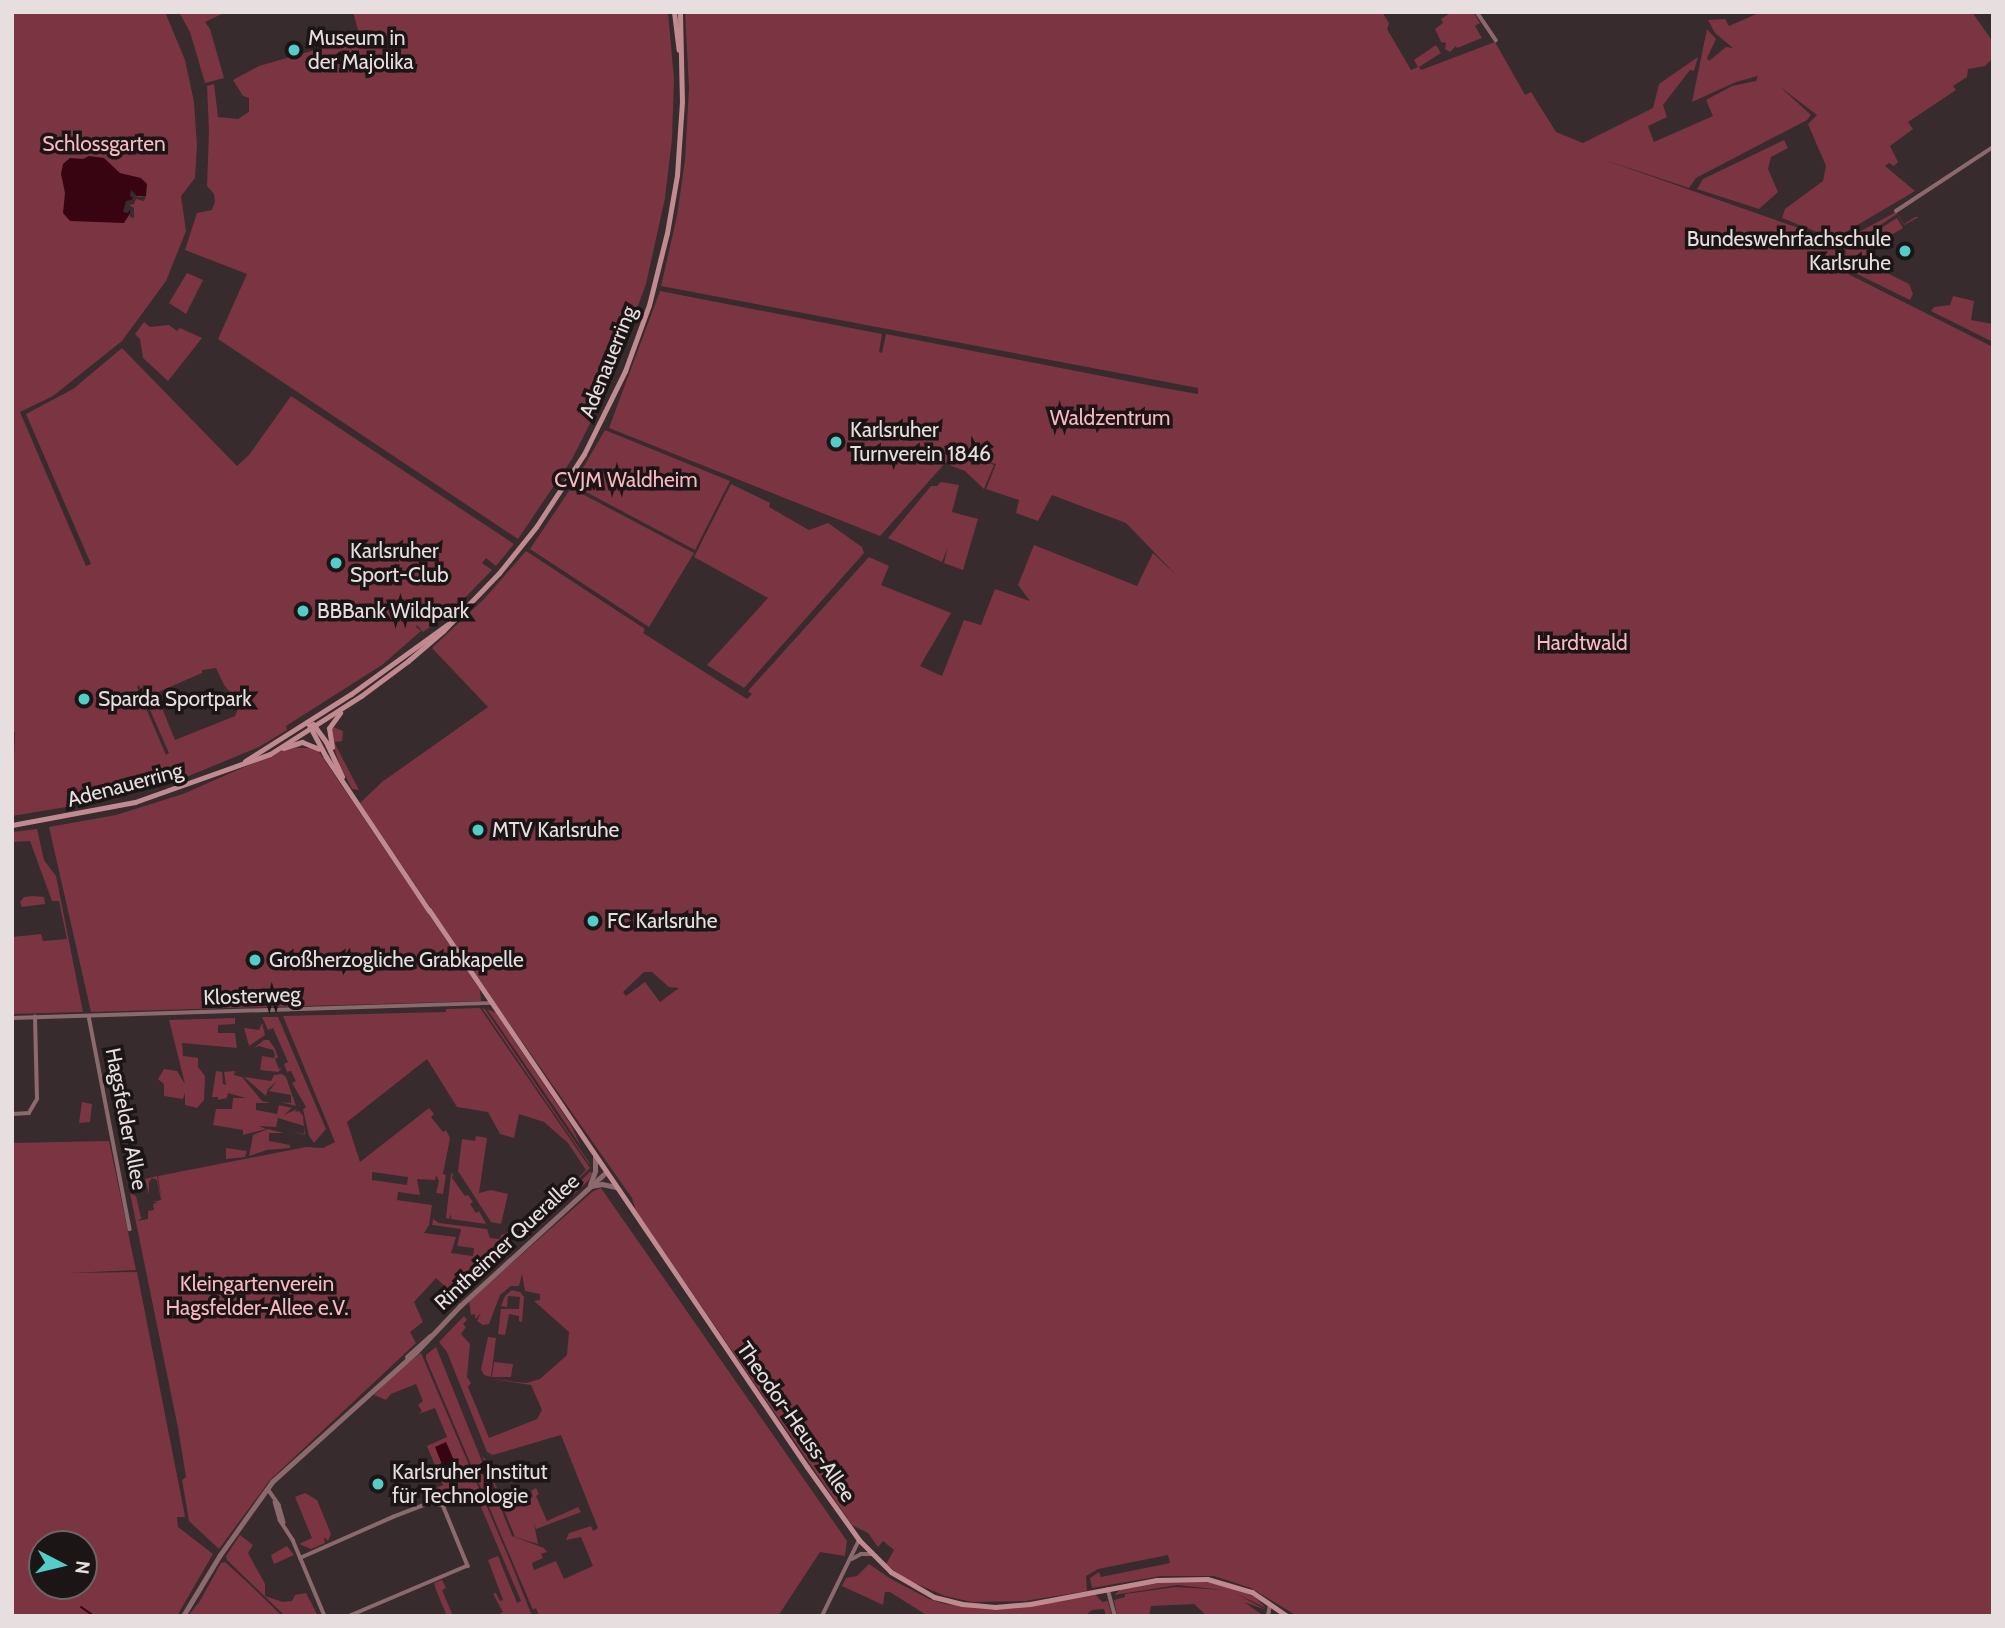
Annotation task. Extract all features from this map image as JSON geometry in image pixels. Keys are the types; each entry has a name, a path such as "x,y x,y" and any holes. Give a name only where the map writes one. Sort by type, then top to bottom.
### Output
{"main road":[{"name":"Adenauerring","path":"674,12 681,64"},
{"name":"Adenauerring","path":"243,763 353,701 418,653 499,573 537,527 584,454 625,371 649,305 670,215 680,143 680,12"},
{"name":"Adenauerring","path":"12,825 135,802 278,749 448,624"},
{"path":"335,761 329,737 330,725 353,701"},
{"name":"Theodor-Heuss-Allee","path":"310,725 326,757 616,1188 859,1540 872,1554 917,1590 968,1605 1021,1605 1166,1579 1207,1579 1239,1587 1270,1603 1287,1616"},
{"name":"Theodor-Heuss-Allee","path":"310,725 335,761 346,786"},
{"path":"278,749 307,743 317,747 326,757"}],"street":[{"path":"1478,12 1496,40"},
{"path":"1896,211 1993,147"},
{"name":"Klosterweg","path":"12,1018 493,1003"},
{"name":"Hagsfelder Allee","path":"89,1016 131,1229"},
{"path":"12,1114 29,1113 37,1099 34,1017"},
{"path":"595,1156 595,1171 590,1186 602,1184 616,1188"},
{"name":"Rintheimer Querallee","path":"183,1616 220,1555 267,1487 606,1172"},
{"path":"267,1487 326,1616"},
{"path":"300,1558 430,1503 443,1505 468,1566 350,1616"},
{"path":"822,1616 859,1540"},
{"path":"850,1560 860,1554 872,1554"},
{"path":"1108,1589 1115,1616"},
{"path":"1268,1616 1270,1603"}],"green space":[{"name":"Schlossgarten","path":"12,12 165,12 185,60 194,102 197,146 195,178 181,196 186,231 166,281 122,341 53,396 20,412 86,566 91,564 26,414 73,389 122,348 237,466 249,455 291,396 514,544 496,566 486,558 482,563 492,570 451,612 446,606 446,616 423,632 417,625 421,631 382,665 286,726 287,730 259,747 179,780 114,799 12,816 15,733 12,730","holes":["216,668 224,685 240,704 235,716 175,740 156,693 202,673 202,670","139,685 169,753 166,755 137,687"]},
{"path":"179,12 226,12 205,22 210,29 224,78 205,83 190,32"},
{"path":"353,12 668,12 674,79 672,139 665,198 646,284 607,390 572,459 518,539 218,339 247,274 185,250 197,213 212,210 215,202 214,194 207,186 207,86 214,84 218,117 238,119 249,112 249,98 243,96 233,80 259,66 360,37"},
{"name":"Hardtwald","path":"685,12 1382,12 1389,23 1387,29 1411,70 1418,67 1414,60 1436,45 1441,53 1419,67 1421,70 1495,42 1525,95 1531,92 1556,132 1583,143 1653,108 1659,84 1698,57 1694,71 1690,70 1663,105 1667,117 1648,126 1654,142 1713,116 1706,100 1732,86 1756,81 1758,76 1736,82 1692,102 1707,29 1716,39 1707,58 1709,61 1726,47 1733,48 1715,33 1708,20 1725,19 1729,26 1761,12 1972,12 1993,42 1993,58 1985,66 1968,69 1967,77 1953,86 1956,90 1908,122 1913,129 1890,146 1898,162 1894,166 1889,163 1885,166 1915,191 1837,237 1832,238 1782,218 1785,209 1823,181 1826,166 1808,124 1817,115 1779,86 1811,115 1807,120 1696,178 1689,188 1599,158 1841,243 1842,269 1850,275 1993,347 1993,1616 1297,1616 1251,1588 1214,1576 1161,1576 1092,1588 1090,1578 1099,1572 1101,1577 1170,1563 1168,1555 1098,1569 1086,1576 1087,1591 1025,1601 972,1602 945,1596 905,1579 886,1564 894,1550 883,1541 878,1547 868,1533 852,1525 636,1211 632,1198 502,1013 360,803 382,782 488,707 432,648 485,598 526,551 645,629 643,633 747,699 752,694 748,691 869,557 889,566 881,585 951,613 920,666 942,676 964,620 981,625 995,589 1030,601 1018,585 1034,545 1137,586 1153,553 1177,576 1126,523 1052,495 1038,521 1016,513 1019,500 986,489 996,464 980,460 994,465 984,489 965,471 949,465 959,454 955,452 880,536 609,428 660,291 882,334 879,352 882,353 886,334 1198,394 1198,388 661,286 677,216 685,160 689,88","holes":["644,972 652,972 669,987 679,988 660,1002 645,982 626,996 623,992"]},
{"path":"1452,12 1473,12 1480,23 1475,26 1482,38 1457,48 1456,46 1450,52 1445,49 1446,43 1441,42 1435,29 1443,23 1441,19"},
{"path":"1784,140 1788,148 1771,157 1768,169 1778,192 1759,209 1697,189 1703,179"},
{"path":"1896,212 1904,224 1919,217 1904,225 1897,214 1850,245 1853,246 1897,218 1903,228 1875,245 1872,255 1879,269 1909,284 1913,294 1910,300 1845,268 1846,239"},
{"path":"187,273 203,280 186,314 169,303"},
{"path":"1953,296 1974,301 1971,320 1993,324 1993,342 1931,311 1934,307 1950,305"},
{"path":"144,322 150,327 169,325 177,331 180,328 202,338 168,381 143,358 140,339 135,334"},
{"name":"CVJM Waldheim","path":"605,430 730,481 695,550 573,485"},
{"path":"941,482 959,485 952,512 978,519 963,570 944,563 948,547 942,562 888,538 931,486 937,486"},
{"path":"731,484 770,503 769,507 809,530 828,523 862,547 864,553 744,688 707,665 768,598 694,557"},
{"path":"571,488 694,553 649,627 530,549"},
{"path":"333,727 343,731 342,741 334,742 359,790 352,789 340,766 331,738 330,729"},
{"path":"304,745 296,748 310,748 311,745 317,749 480,990 481,1001 91,1012 49,827 116,815 183,794 292,746"},
{"path":"37,829 44,860 56,876 83,1012 12,1014 12,937 41,934 43,941 67,939 59,901 52,901 30,841 12,842 12,832"},
{"path":"24,897 44,897 45,904 22,907 20,902"},
{"name":"Kleingartenverein Hagsfelder-Allee e.V.","path":"480,1008 590,1168 527,1227 520,1226 528,1225 586,1170 568,1143 544,1122 519,1114 514,1138 500,1134 488,1112 457,1107 427,1059 347,1122 360,1162 429,1108 434,1114 431,1117 443,1132 446,1130 450,1138 443,1174 446,1175 443,1194 436,1193 439,1181 436,1175 435,1180 417,1179 420,1195 398,1192 397,1200 432,1205 429,1225 424,1233 456,1237 451,1253 473,1256 474,1248 457,1246 461,1229 432,1225 433,1219 439,1223 487,1229 490,1238 500,1239 501,1235 509,1232 519,1234 442,1307 440,1304 452,1293 436,1278 414,1302 423,1322 410,1332 416,1343 270,1480 219,1549 189,1521 182,1480 186,1477 178,1428 130,1193 136,1196 141,1218 144,1217 137,1221 148,1219 148,1211 154,1210 153,1204 158,1202 153,1202 161,1200 157,1180 152,1178 149,1182 149,1195 145,1179 157,1176 162,1202 158,1176 306,1147 323,1148 335,1142 283,1016 446,1012 446,1009","holes":["372,1172 408,1177 407,1185 372,1180"]},
{"path":"482,1008 485,1009 590,1164 589,1164"},
{"path":"487,1009 496,1013 571,1125 581,1146"},
{"path":"262,1017 278,1017 326,1129 314,1143 309,1136 303,1109 306,1107 292,1083 296,1081 291,1071 287,1072 284,1064 288,1062 273,1028 268,1030"},
{"path":"235,1018 235,1024 218,1025 218,1033 235,1033 237,1048 182,1043 183,1056 198,1058 198,1067 205,1076 204,1100 197,1108 185,1105 185,1093 183,1099 164,1096 164,1084 158,1079 164,1069 177,1071 185,1084 169,1020"},
{"path":"262,1023 265,1035 249,1046 244,1028 259,1030"},
{"path":"264,1040 269,1040 275,1049 278,1057 275,1059 279,1069 282,1068 278,1072 260,1070 262,1056 274,1058 275,1055 273,1050 259,1046 254,1048"},
{"path":"216,1071 222,1072 223,1084 226,1085 224,1072 235,1071 234,1075 242,1077 262,1101 271,1103 256,1103 256,1110 277,1114 279,1105 292,1108 284,1115 297,1109 295,1112 299,1111 303,1116 305,1135 293,1132 304,1134 304,1126 278,1118 276,1127 259,1126 266,1129 243,1135 243,1130 213,1125 216,1109 232,1109 233,1098 246,1098 228,1093 227,1098 218,1100 218,1097 212,1097"},
{"path":"282,1074 286,1077 296,1106 280,1102 291,1103 291,1095 269,1091 277,1081 268,1089 266,1096 244,1077 271,1081 274,1075"},
{"path":"82,1102 92,1104 90,1122 79,1123"},
{"path":"268,1129 284,1133 269,1133 269,1141 290,1145 290,1148 267,1150 249,1156 253,1135"},
{"path":"476,1136 487,1138 479,1193 491,1190 508,1194 501,1224 491,1222 458,1171 462,1139 475,1141"},
{"path":"109,1141 136,1270 69,1273 137,1272 185,1517 177,1517 178,1527 213,1554 177,1616 12,1616 12,1143"},
{"path":"226,1148 247,1151 245,1157 226,1159"},
{"path":"590,1172 593,1173 588,1181 573,1195 569,1192 540,1220 542,1224 530,1229"},
{"path":"453,1173 452,1178 465,1196 468,1195 473,1202 470,1204 476,1213 479,1211 486,1224 451,1219 451,1214 449,1219 446,1218 451,1174"},
{"path":"601,1188 847,1541 845,1556 820,1552 778,1616 539,1616 536,1608 533,1610 426,1359 426,1355 436,1347 512,1536 544,1548 547,1552 541,1554 543,1558 532,1563 534,1570 556,1561 564,1579 593,1566 581,1537 566,1540 569,1533 591,1526 593,1531 598,1528 561,1435 493,1455 487,1452 447,1352 439,1342 464,1316 467,1320 463,1324 466,1327 461,1334 470,1344 467,1377 471,1383 468,1387 489,1438 537,1419 542,1410 531,1385 492,1379 526,1383 540,1379 567,1355 569,1332 534,1301 540,1300 540,1294 525,1291 522,1274 519,1286 511,1286 500,1295 489,1324 483,1325 477,1321 481,1313 475,1319 475,1314 471,1315 469,1301 592,1192"},
{"path":"512,1290 520,1292 524,1297 522,1322 519,1321 519,1316 509,1314 505,1335 498,1334 501,1309 519,1309 520,1297 508,1296 507,1307 501,1306 505,1296"},
{"path":"488,1337 496,1338 491,1377 484,1375 481,1369"},
{"path":"421,1353 532,1616 496,1616 503,1612 493,1594 496,1593 500,1601 503,1600 488,1560 498,1556 517,1603 521,1601 475,1493 467,1490 440,1501 428,1495 427,1492 443,1485 427,1446 447,1437 435,1408 418,1414 422,1411 418,1405 423,1401 416,1384 391,1394 386,1400 374,1395 399,1369"},
{"path":"494,1362 513,1364 511,1377 492,1377"},
{"path":"482,1456 489,1463 494,1477 492,1478 507,1507 531,1494 524,1498 527,1502 533,1496 531,1491 536,1488 539,1494 536,1496 547,1521 578,1507 581,1512 536,1529 534,1523 538,1544 515,1537"},
{"path":"305,1493 317,1500 331,1534 328,1541 324,1537 325,1543 311,1549 299,1544 312,1538 295,1497"},
{"path":"240,1535 253,1545 248,1553 265,1584 265,1596 283,1602 292,1601 295,1595 306,1593 318,1616 285,1616 227,1560 226,1556"},
{"path":"287,1546 294,1555 274,1564 271,1555"},
{"path":"225,1562 282,1616 188,1616 200,1601 221,1563"},
{"path":"869,1564 929,1599 945,1604 994,1609 1096,1595 1102,1602 1108,1601 1112,1616 1106,1616 1104,1609 1092,1610 1085,1616 928,1616 890,1592 885,1592 883,1605 842,1586 846,1578 857,1576"},
{"path":"442,1580 446,1588 442,1590 453,1616 447,1616 436,1590 434,1583"},
{"path":"1200,1581 1238,1589 1255,1597 1266,1608 1235,1593 1266,1610 1244,1602 1264,1616 1207,1616 1194,1604 1151,1606 1149,1616 1117,1616 1114,1600 1125,1597 1125,1594 1176,1587 1224,1590 1177,1585 1114,1595 1120,1590 1158,1582"}],"shaded area":[{"path":"89,156 104,158 120,173 141,178 147,184 146,196 134,196 132,201 126,201 131,212 124,223 70,221 63,213 63,164 70,158 83,159"},
{"path":"446,1442 459,1472 447,1477 435,1447"}],"pier":[{"path":"131,190 138,197 146,196 144,201 136,199 134,204 129,205 134,208 134,218 130,217 130,209 128,213 123,212 126,201 134,199 130,196"}],"waterway":[{"path":"81,1607 94,1616"}],"place":[{"name":"Museum in der Majolika","path":"294,50"},
{"name":"Bundeswehrfachschule Karlsruhe","path":"1905,251"},
{"name":"Karlsruher Turnverein 1846","path":"836,442"},
{"name":"Karlsruher Sport-Club","path":"336,563"},
{"name":"BBBank Wildpark","path":"303,611"},
{"name":"Sparda Sportpark","path":"84,699"},
{"name":"MTV Karlsruhe","path":"478,830"},
{"name":"FC Karlsruhe","path":"593,921"},
{"name":"Großherzogliche Grabkapelle","path":"255,960"},
{"name":"Karlsruher Institut für Technologie","path":"378,1484"}],"park label":[{"name":"Waldzentrum","path":"1110,418"}]}
